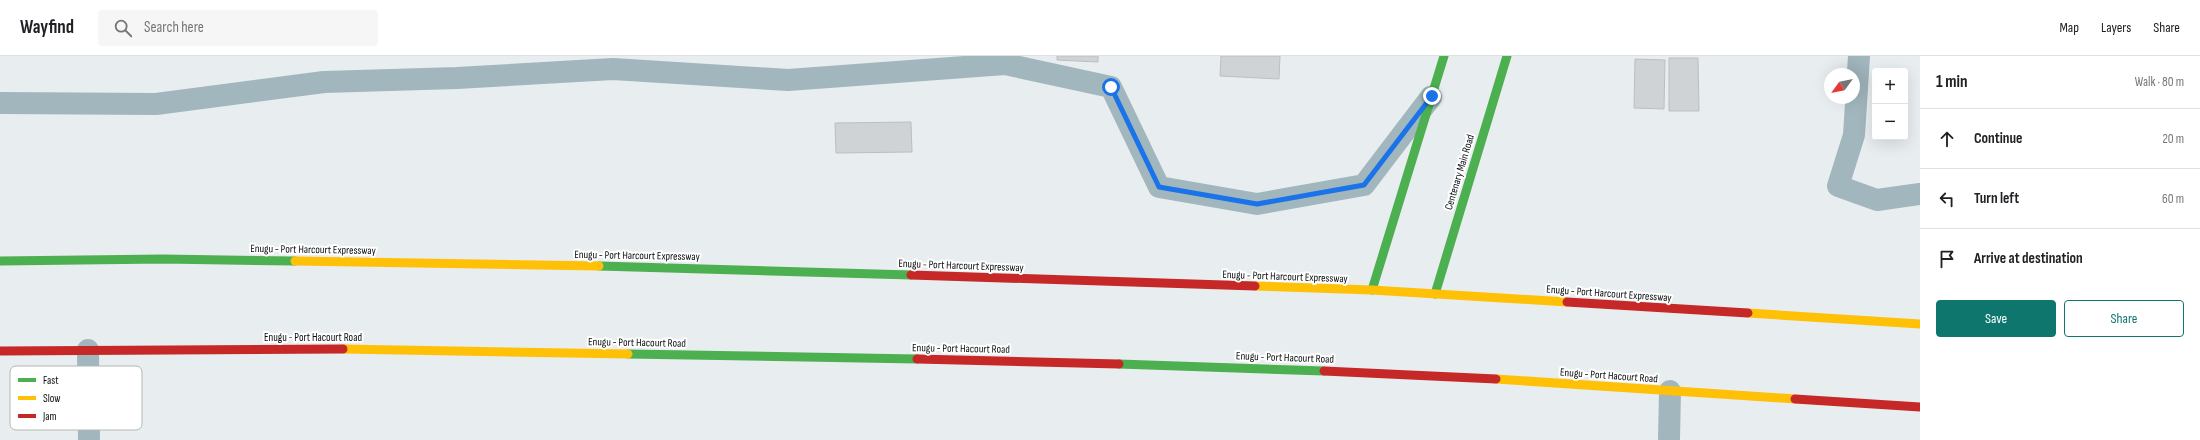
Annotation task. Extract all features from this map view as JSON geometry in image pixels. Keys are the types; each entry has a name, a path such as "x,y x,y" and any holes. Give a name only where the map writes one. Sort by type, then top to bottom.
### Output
{"main road":[{"path":"1372,290 1444,56"},
{"name":"Centenary Main Road","path":"1435,294 1507,56"},
{"name":"Enugu - Port Harcourt Expressway","path":"0,262 163,259 646,267 1372,290 1920,324"},
{"name":"Enugu - Port Hacourt Road","path":"0,351 391,349 1062,362 1404,373 1920,407"}],"street":[{"path":"1859,56 1854,135 1838,186 1877,200 1920,194"},
{"path":"0,103 156,104 324,82 457,78 613,69 788,80 1004,64 1111,87 1159,187 1257,204 1364,185 1432,96"},
{"path":"88,350 88,366"},
{"path":"1670,391 1670,440"},
{"path":"89,430 89,440"}],"building":[{"path":"1057,56 1098,56 1098,62 1057,60"},
{"path":"1221,56 1280,56 1279,79 1220,76"},
{"path":"1669,58 1698,58 1699,111 1669,111"},
{"path":"1635,59 1665,60 1664,109 1634,108"},
{"path":"911,122 912,152 836,153 835,123"}],"traffic: fast":[{"path":"1372,290 1444,56"},
{"path":"1435,294 1507,56"},
{"path":"0,261 163,259 295,261"},
{"path":"599,266 911,275"},
{"path":"628,354 917,359"},
{"path":"1119,364 1324,371"}],"traffic: slow":[{"path":"295,261 599,266"},
{"path":"1255,286 1372,290 1567,302"},
{"path":"1748,313 1920,324"},
{"path":"343,349 628,354"},
{"path":"1496,379 1795,399"}],"traffic: jam":[{"path":"911,275 1255,286"},
{"path":"1567,302 1748,313"},
{"path":"0,351 343,349"},
{"path":"917,359 1119,364"},
{"path":"1324,371 1496,379"},
{"path":"1795,399 1920,407"}],"route":[{"path":"1111,87 1159,187 1257,204 1364,185 1432,96"}]}
